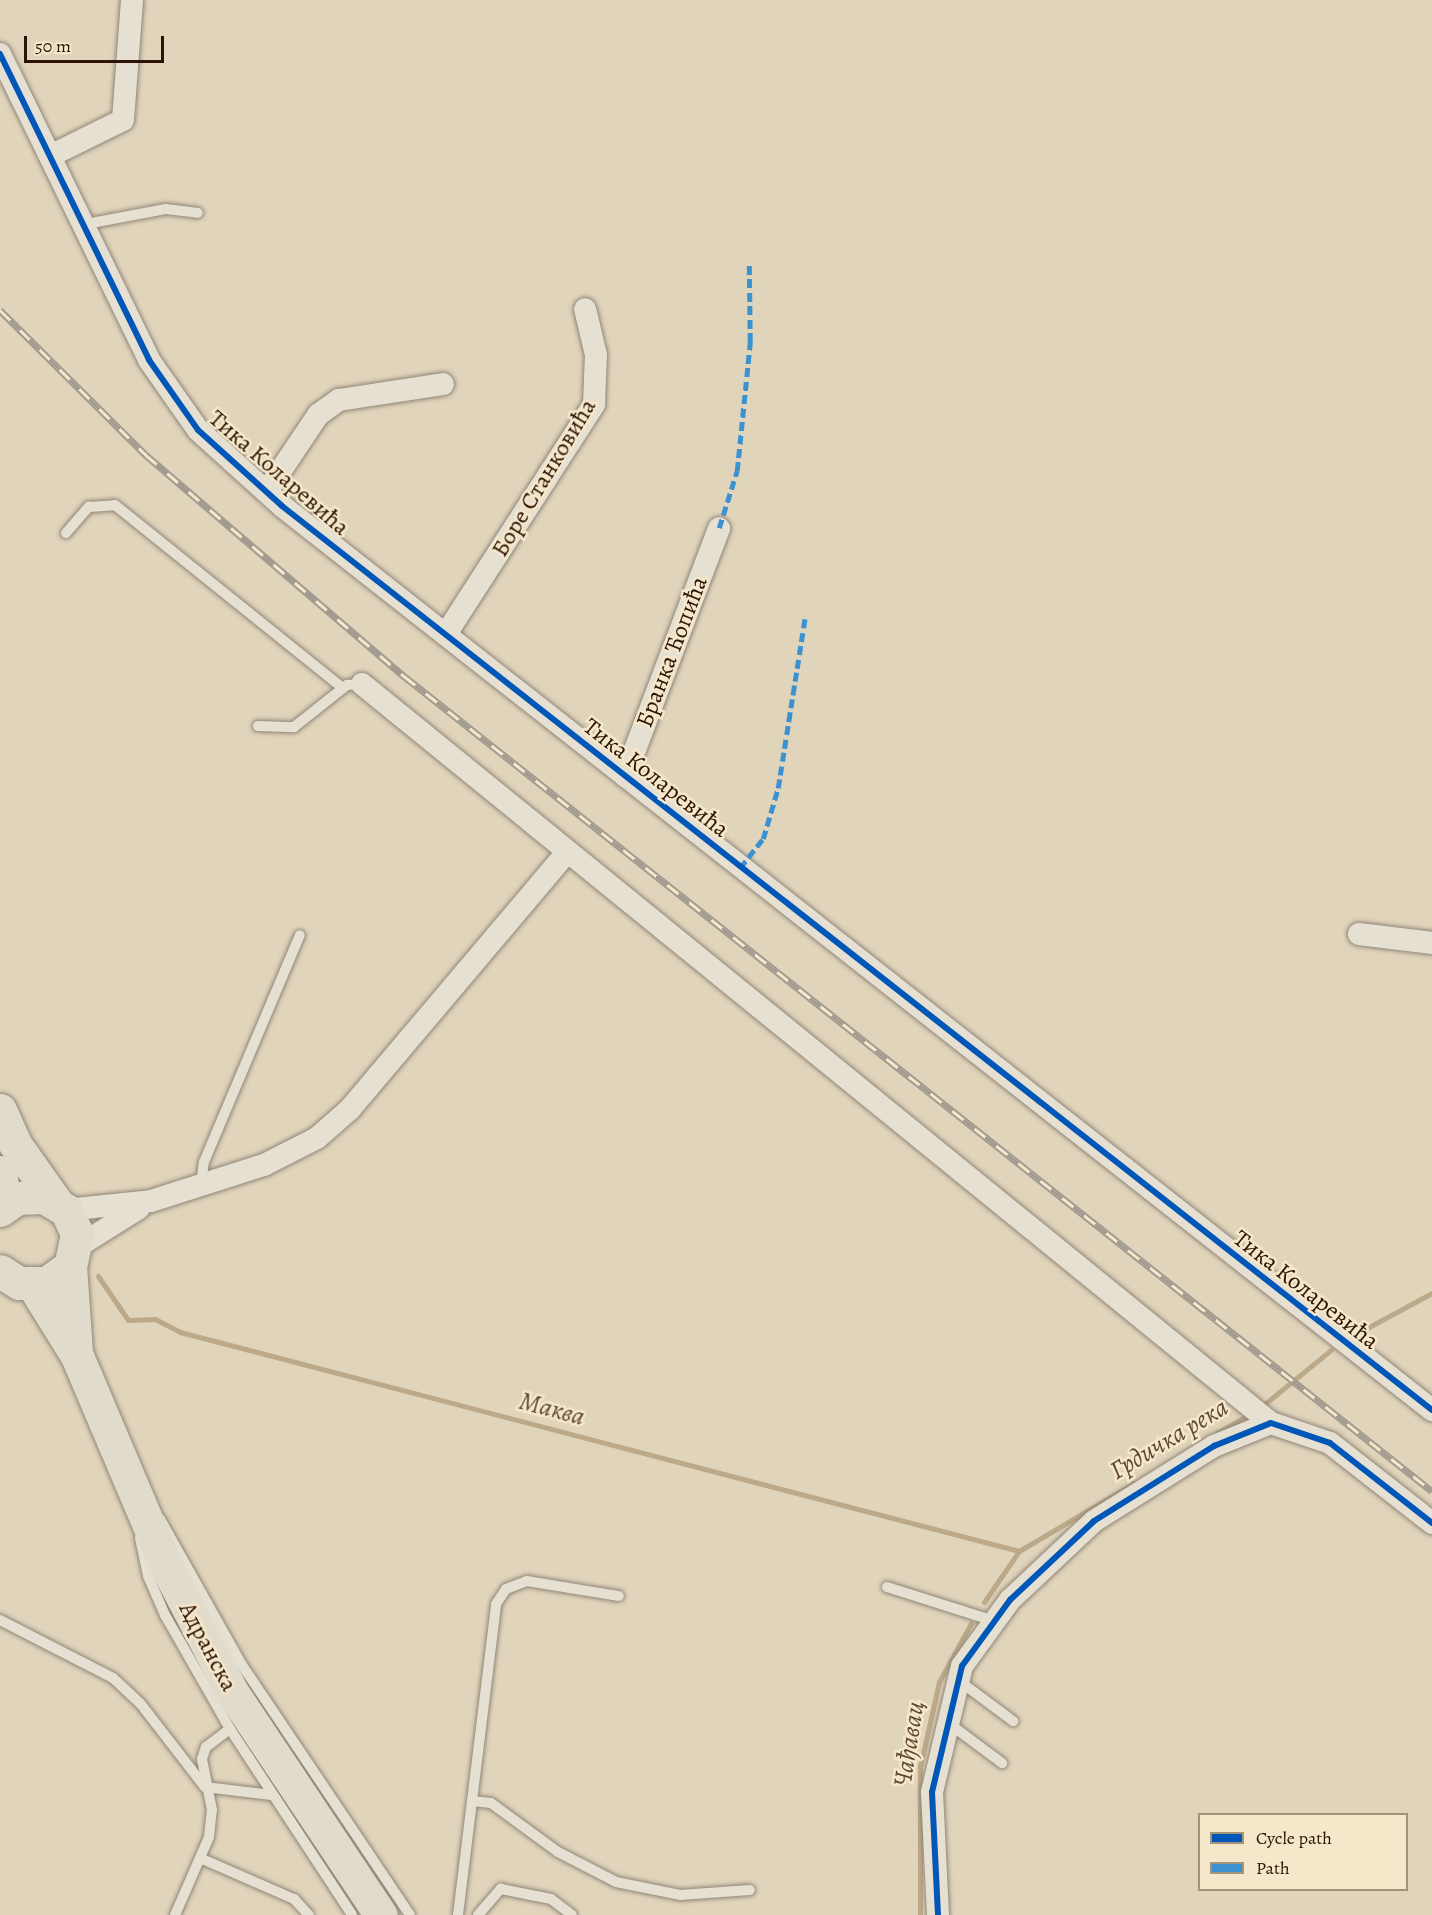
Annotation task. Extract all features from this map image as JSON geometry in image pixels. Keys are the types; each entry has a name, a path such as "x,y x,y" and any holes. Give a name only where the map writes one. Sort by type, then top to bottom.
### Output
{"main road":[{"name":"Адранска","path":"0,1110 21,1153 61,1206 74,1257 77,1356"},
{"path":"0,1172 2,1208 30,1196 61,1206"},
{"path":"0,1271 33,1285 60,1277 74,1257"},
{"name":"Адранска","path":"33,1285 77,1356 139,1502 232,1692 400,1914"}],"street":[{"path":"50,156 123,120 132,0"},
{"name":"Тика Коларевића","path":"0,54 81,225 169,389 198,430 267,491 446,634 1432,1410"},
{"name":"Боре Станковића","path":"446,634 594,404 596,355 585,309"},
{"path":"267,491 318,415 339,400 443,384"},
{"name":"Бранка Ћопића","path":"625,776 719,528"},
{"path":"352,686 566,853 1268,1420 1330,1443 1432,1523"},
{"path":"61,1206 151,1201 201,1186 296,1151 350,1110 566,853"},
{"path":"1359,934 1432,943"},
{"path":"74,1257 151,1201"},
{"path":"938,1915 932,1792 946,1721 958,1680 994,1621 1010,1600 1094,1521 1215,1446 1268,1420"}],"lane":[{"path":"81,225 166,209 198,213"},
{"path":"66,533 89,507 115,505 352,686 294,727 258,726"},
{"path":"201,1186 204,1162 300,935"},
{"path":"139,1502 148,1576 230,1729 352,1915"},
{"path":"458,1915 496,1604 506,1588 527,1581 619,1596"},
{"path":"887,1587 994,1621"},
{"path":"0,1620 113,1678 140,1703 205,1787 272,1795"},
{"path":"958,1680 1013,1721"},
{"path":"946,1721 1002,1763"},
{"path":"175,1915 200,1858 212,1810 205,1787 206,1747 230,1729"},
{"path":"472,1801 491,1803 558,1852 616,1882 680,1895 750,1890"},
{"path":"200,1858 294,1899 309,1915"},
{"path":"478,1915 501,1889 551,1899 572,1915"}],"waterway":[{"name":"Маква","path":"98,1276 128,1320 155,1319 180,1332 1019,1551"},
{"name":"Грдичка река","path":"1358,1333 1432,1293"},
{"name":"Грдичка река","path":"1261,1407 1331,1350"},
{"name":"Грдичка река","path":"1217,1433 1250,1414"},
{"name":"Грдичка река","path":"984,1602 1019,1551 1134,1483"},
{"name":"Чађавац","path":"920,1915 920,1767 939,1682 971,1623"}],"railway":[{"path":"0,310 146,455 404,676 1432,1491"}],"marked path":[{"path":"719,528 737,471 750,342 749,264"},
{"path":"740,868 763,839 778,788 805,618"}],"cycle path":[{"path":"0,54 149,360 198,430 282,506 1432,1410"},
{"path":"938,1915 932,1792 962,1666 1010,1600 1094,1521 1214,1446 1271,1423 1330,1443 1432,1523"}]}
